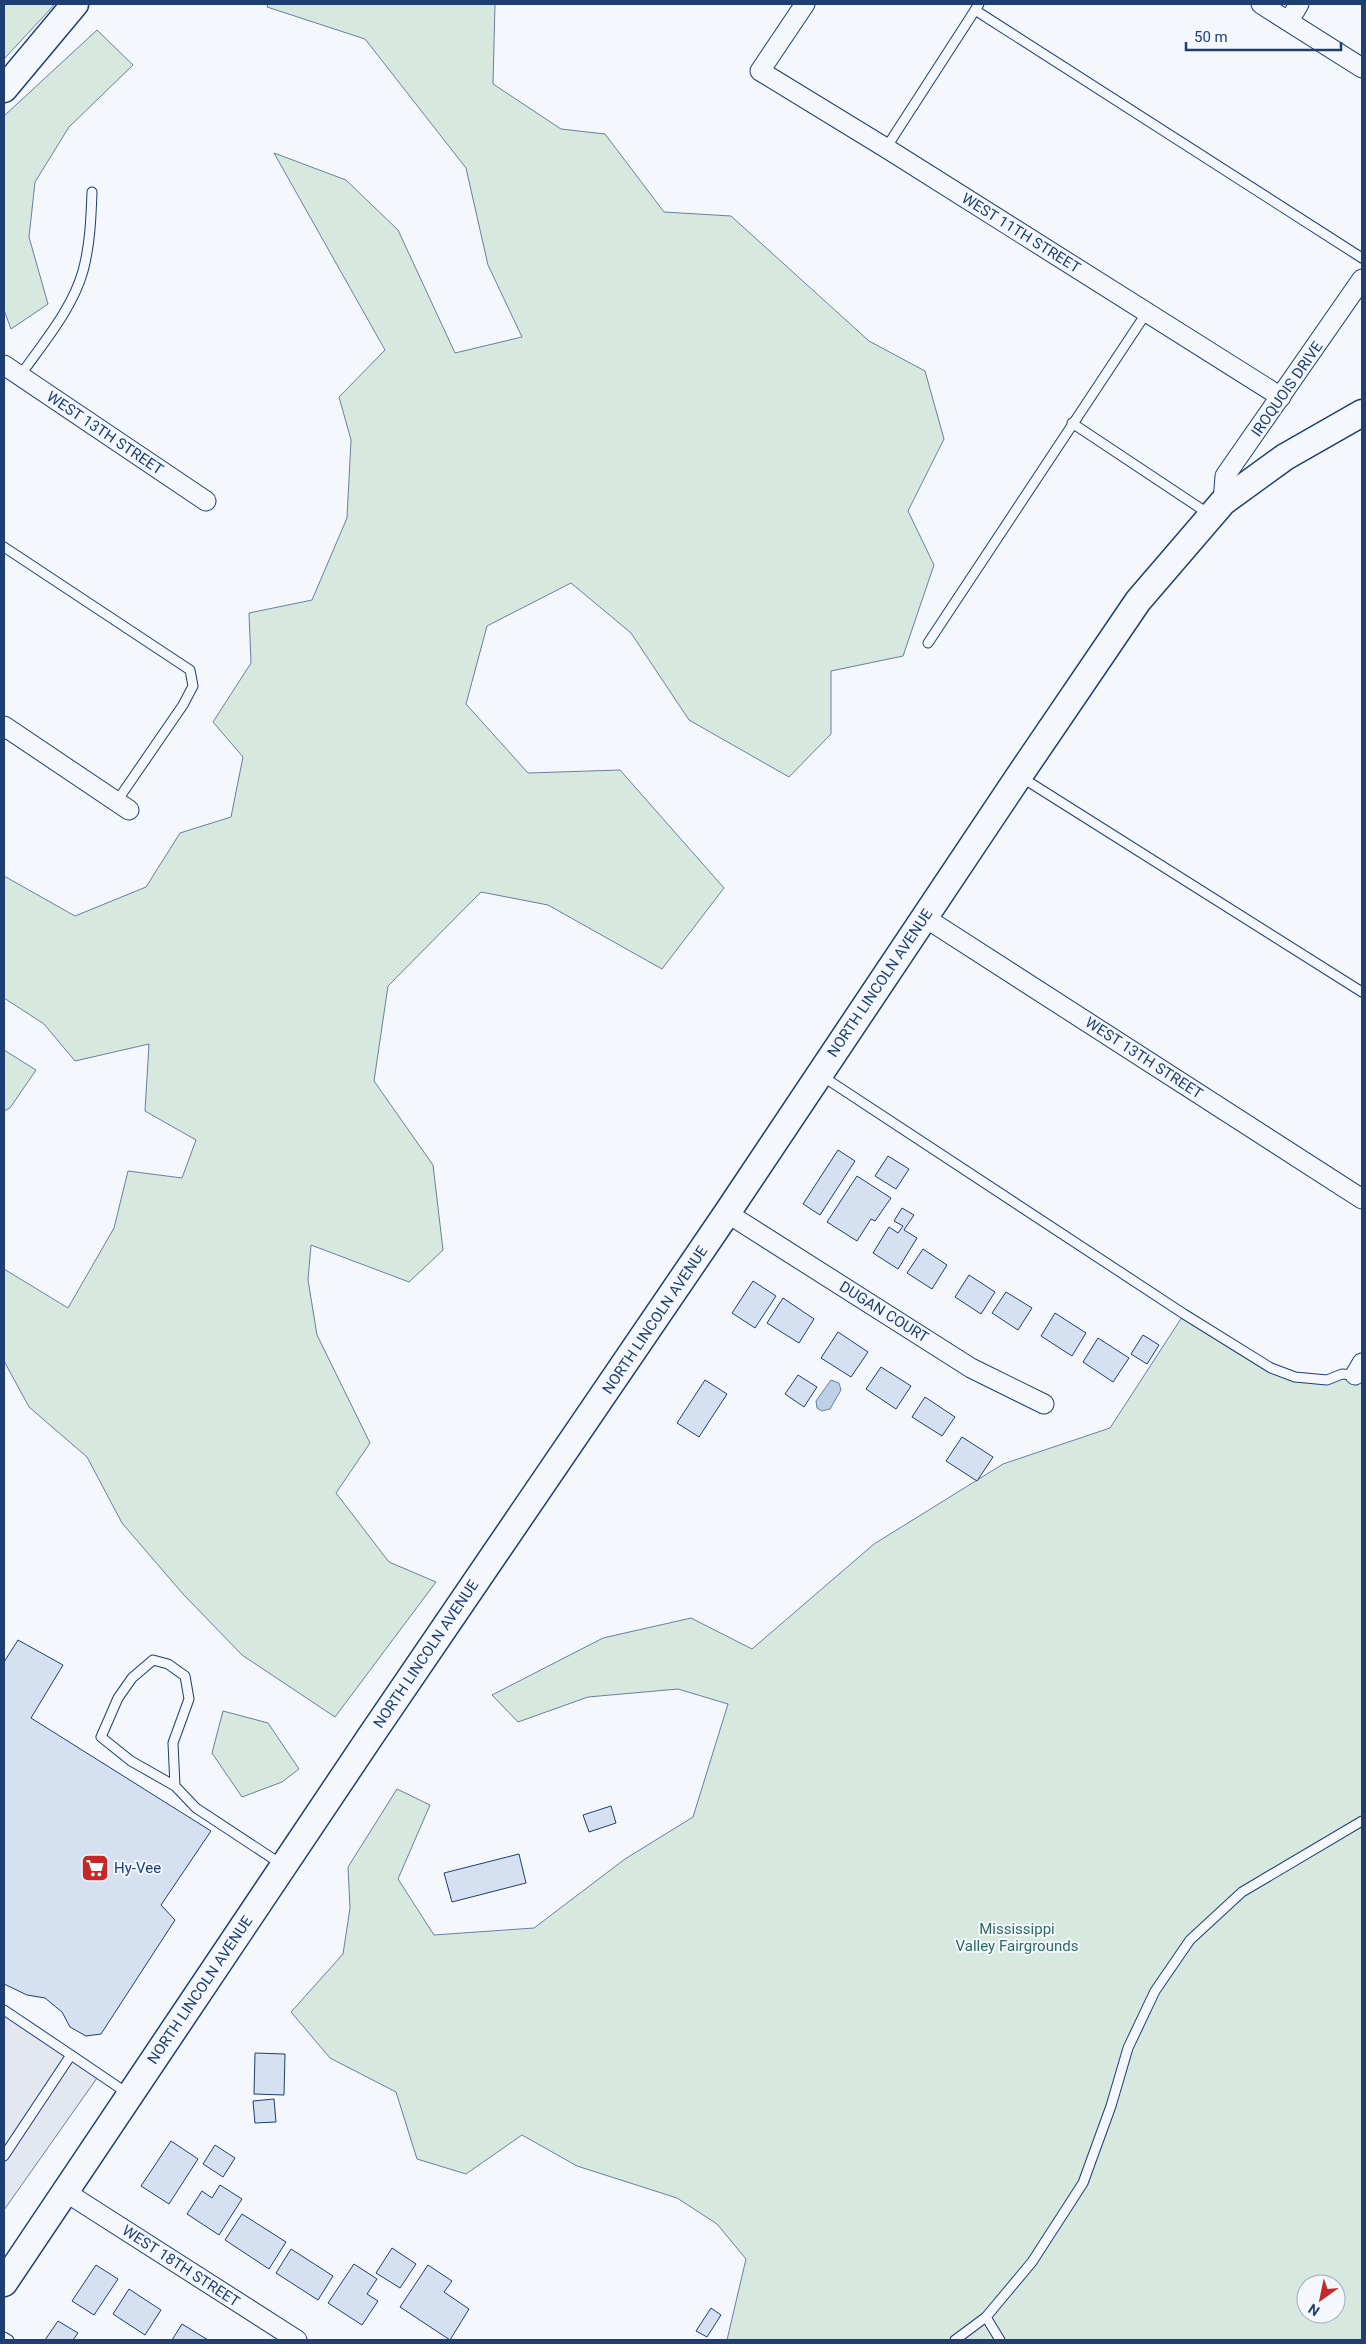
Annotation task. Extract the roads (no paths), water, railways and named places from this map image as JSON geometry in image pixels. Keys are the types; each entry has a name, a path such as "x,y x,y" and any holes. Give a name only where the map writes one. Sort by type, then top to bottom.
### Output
{"street":[{"path":"4,89 75,4"},
{"name":"WEST 11TH STREET","path":"804,4 760,71 886,148 1281,398"},
{"path":"1261,4 1362,68"},
{"path":"1289,21 1299,4"},
{"name":"IROQUOIS DRIVE","path":"1217,509 1225,476 1362,279"},
{"name":"WEST 13TH STREET","path":"4,365 206,501"},
{"name":"NORTH LINCOLN AVENUE","path":"10,2268 728,1213 1138,601 1217,509 1284,457 1362,413"},
{"path":"4,726 123,806"},
{"name":"WEST 13TH STREET","path":"924,918 1362,1199"},
{"name":"DUGAN COURT","path":"728,1213 971,1368 1044,1404"},
{"name":"WEST 18TH STREET","path":"64,2191 297,2340"}],"lane":[{"path":"886,148 977,7 1362,258"},
{"path":"20,376 67,308 83,272 91,232 92,192"},
{"path":"928,643 1147,312"},
{"path":"1072,423 1217,509"},
{"path":"4,547 190,670 192,686 184,705 123,806"},
{"path":"1019,776 1362,992"},
{"path":"820,1074 1184,1314 1271,1368 1303,1378 1327,1380 1358,1369"},
{"path":"175,1786 173,1743 189,1699 185,1676 168,1664 153,1660 127,1684 118,1698 101,1737 130,1761 175,1786 196,1808 283,1866"},
{"path":"955,2340 986,2318 1032,2262 1084,2183 1111,2106 1128,2048 1155,1991 1190,1940 1242,1892 1362,1821"},
{"path":"4,2010 129,2095"},
{"path":"4,2156 71,2055"},
{"path":"986,2318 1000,2340"},
{"path":"4,2337 9,2340"}],"water":[{"path":"831,1380 839,1383 841,1390 830,1409 822,1411 817,1408 816,1401"}],"place":[{"name":"Hy-Vee","path":"95,1868"}],"park label":[{"name":"Mississippi Valley Fairgrounds","path":"1017,1938"}]}
